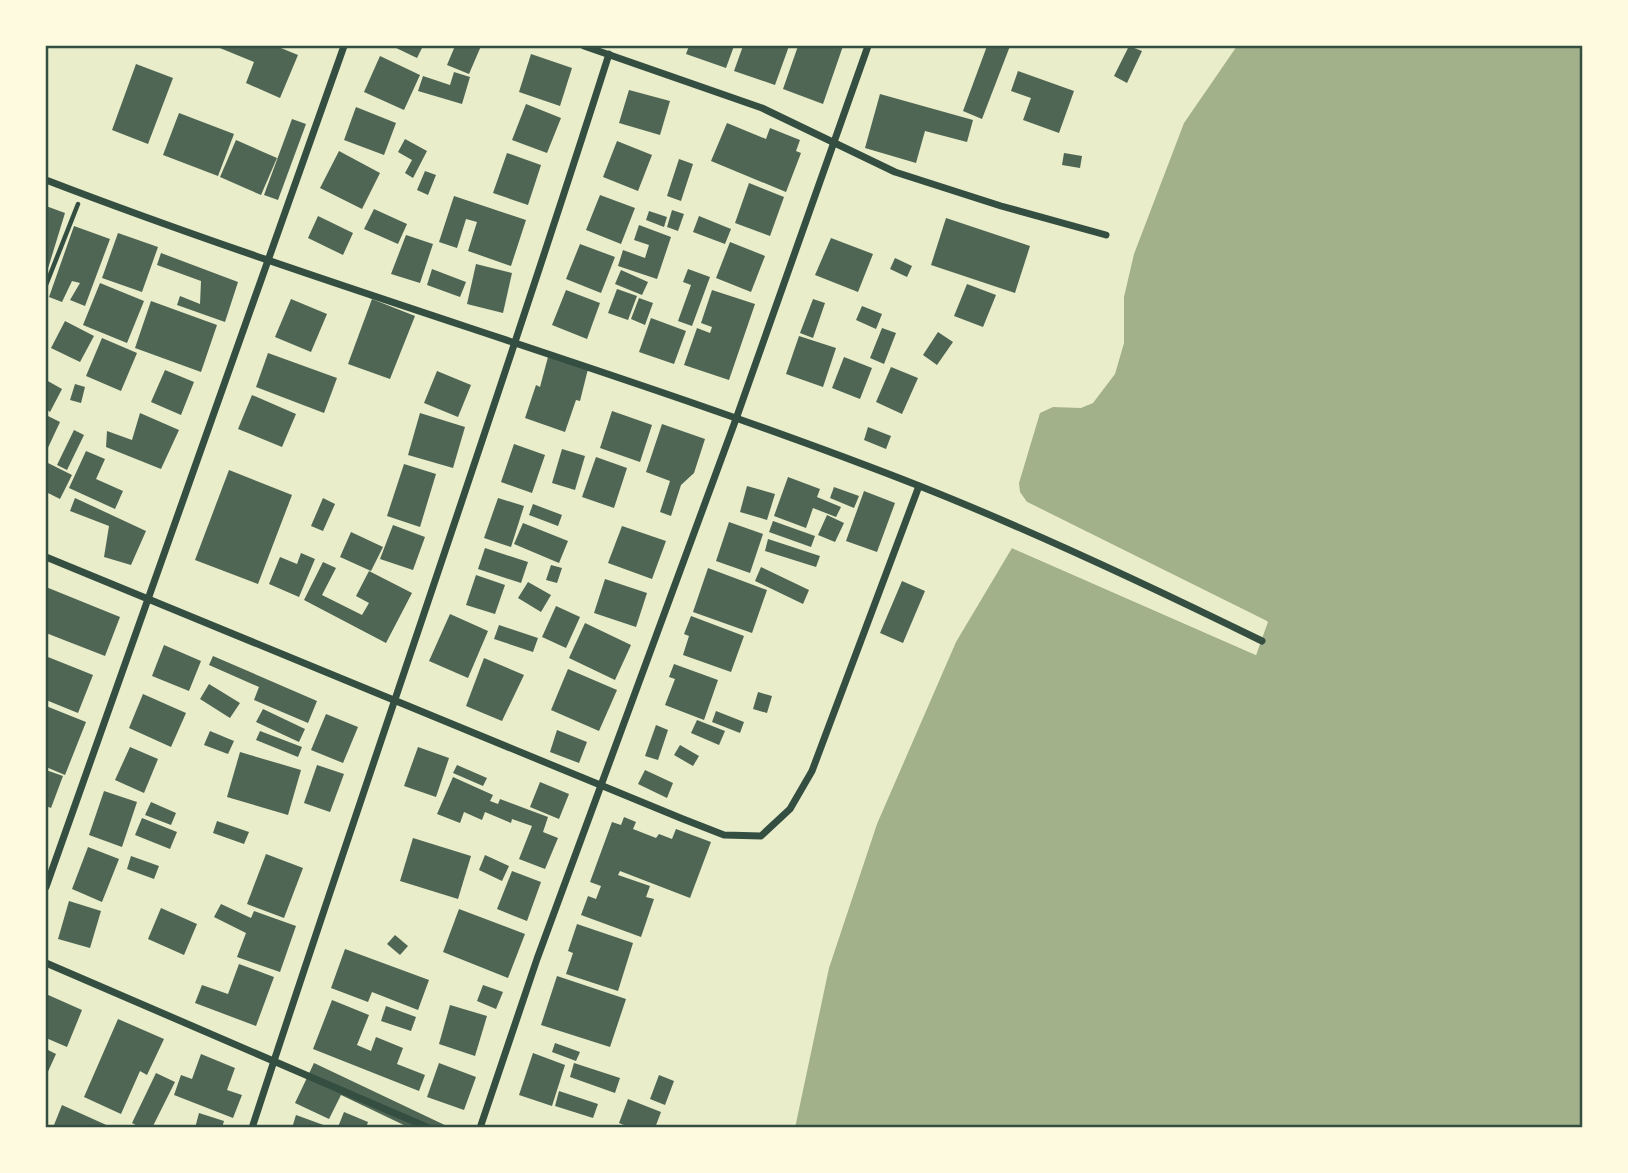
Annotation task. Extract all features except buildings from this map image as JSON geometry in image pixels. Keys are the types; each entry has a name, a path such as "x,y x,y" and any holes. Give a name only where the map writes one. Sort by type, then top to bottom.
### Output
{"street":[{"path":"46,887 344,46"},
{"path":"584,46 762,108 908,176 1106,235"},
{"path":"480,1128 537,959 603,786 736,419 867,46"},
{"path":"252,1128 393,700 517,343 609,54"},
{"path":"46,180 270,260 736,419 919,486 1101,562 1262,641"},
{"path":"46,557 724,835 761,836 790,809 812,771 919,486"},
{"path":"46,963 429,1128"}],"path":[{"path":"46,285 82,194"}],"shaded area":[{"path":"1237,46 1582,46 1582,1127 795,1128 829,968 877,824 956,642 1012,548 1256,655 1267,621 1027,502 1020,492 1019,483 1040,413 1053,407 1081,408 1093,403 1115,374 1124,343 1124,297 1134,254 1184,123"}],"pier":[{"path":"1027,502 1268,622 1256,655 1012,548 1013,545 1254,650 1259,640 1263,623 1026,506"}]}
